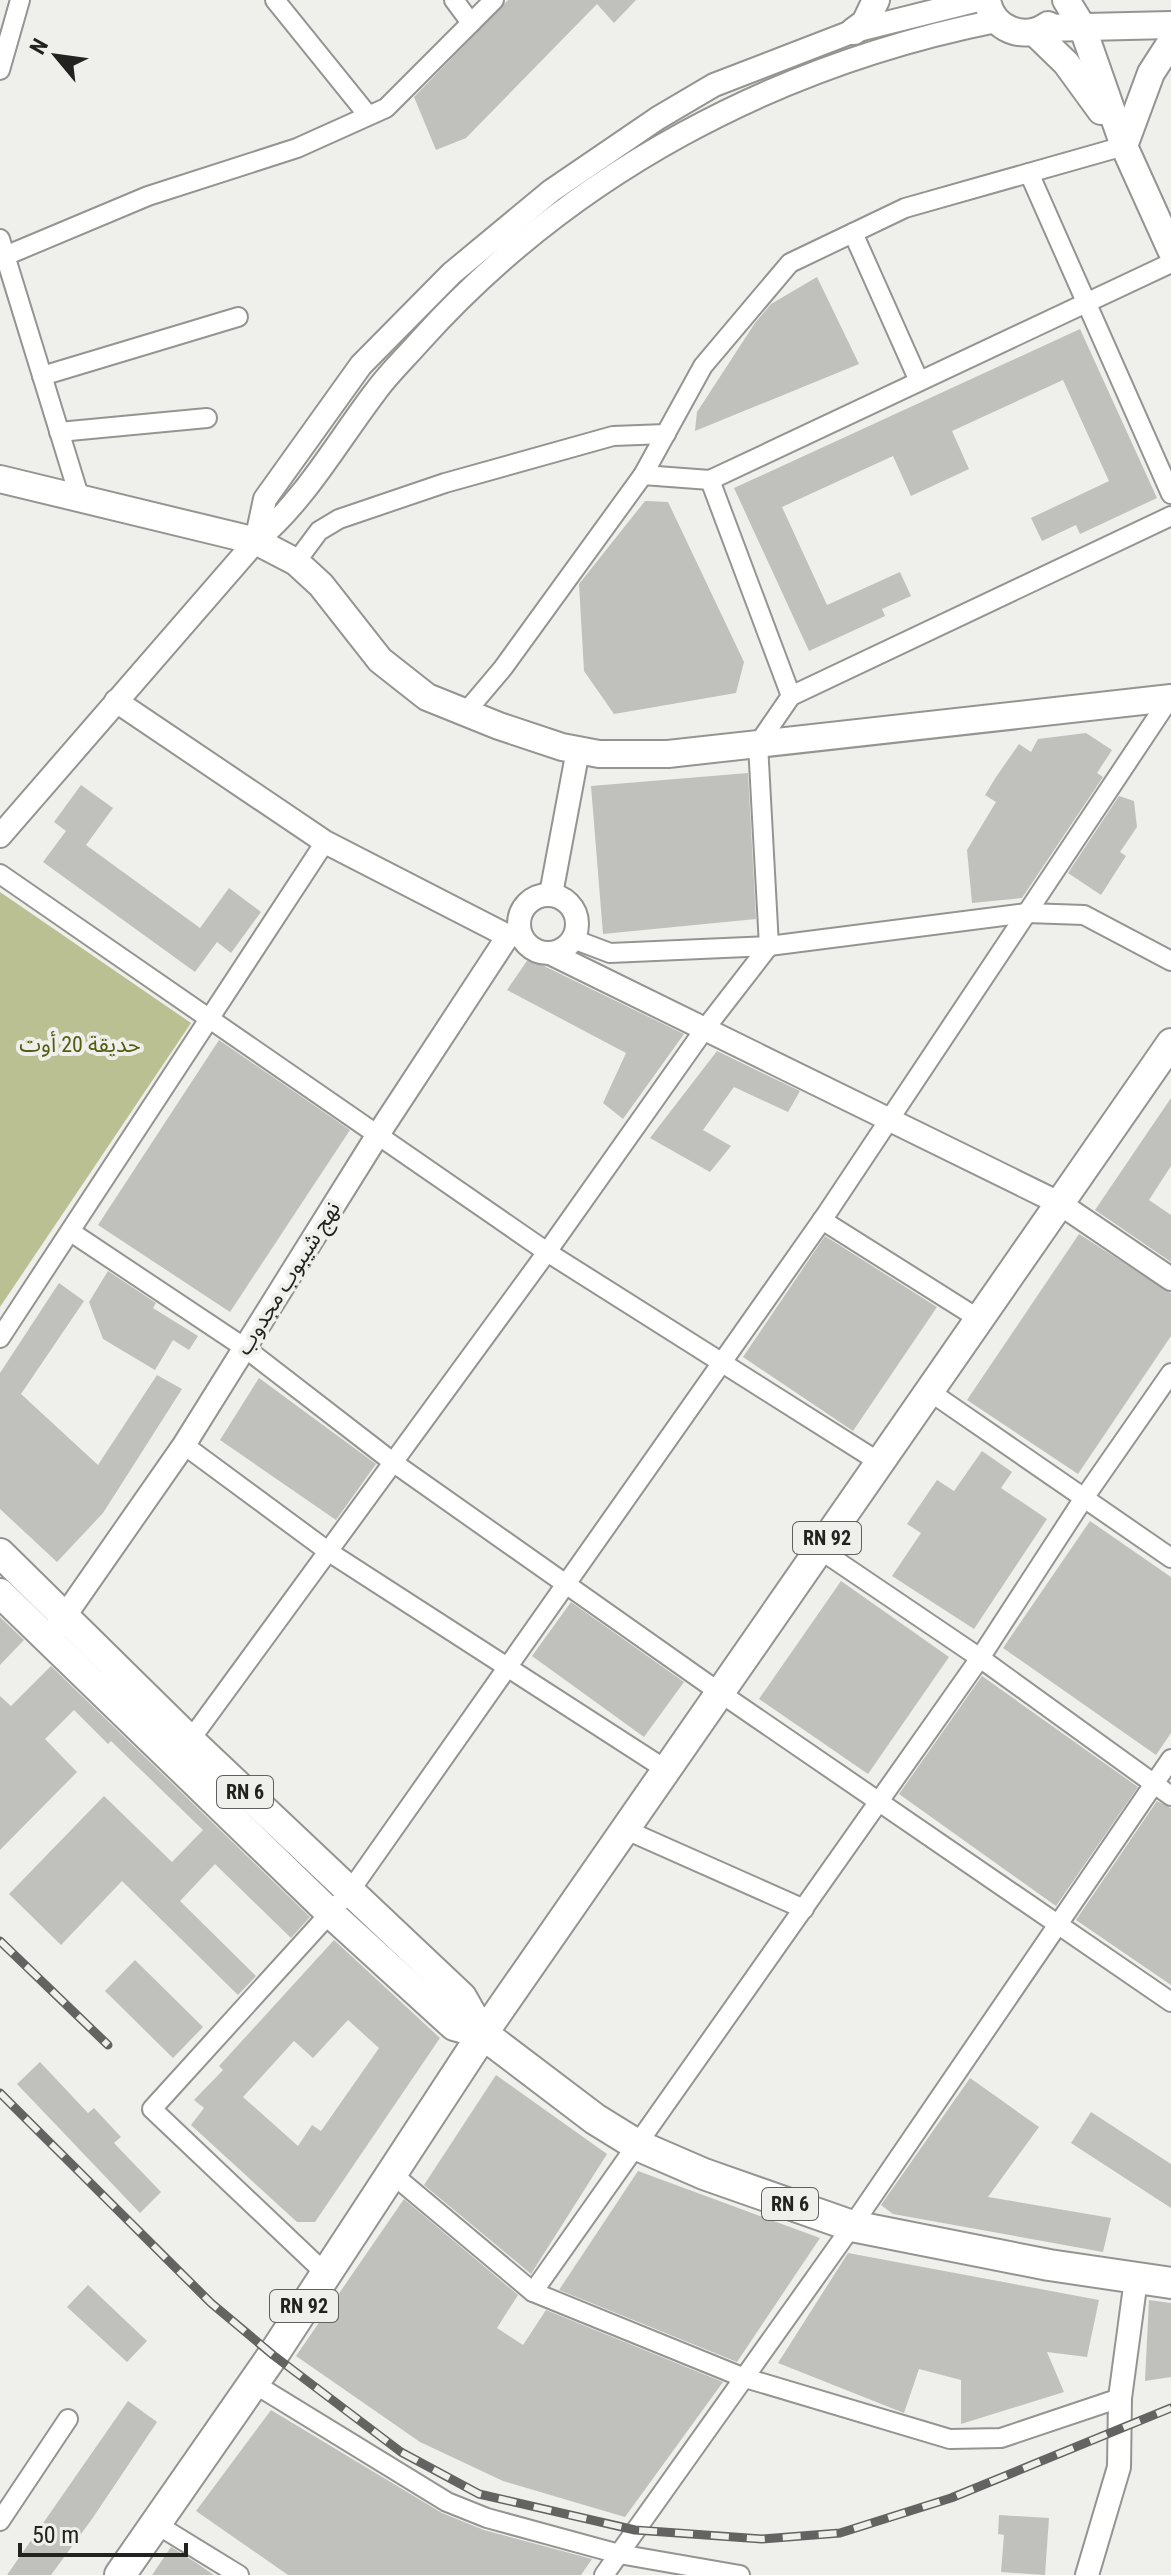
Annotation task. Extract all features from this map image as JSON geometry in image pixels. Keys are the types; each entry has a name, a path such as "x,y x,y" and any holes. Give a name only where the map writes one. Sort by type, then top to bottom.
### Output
{"highway":[{"name":"RN 6","path":"483,2034 595,2119 637,2145 704,2174 852,2226 1171,2283"},
{"name":"RN 92","path":"120,2575 253,2383 483,2034"}],"main road":[{"path":"854,31 865,23 876,0"},
{"path":"1039,30 1054,19 1064,0 1082,26 1122,141 1171,250"},
{"path":"992,10 1014,32 1082,26 1171,25"},
{"path":"1039,30 1122,141"},
{"path":"1122,141 1146,83 1171,42"},
{"path":"0,479 256,541 296,562 321,585 380,660 405,683 465,713 599,754 668,754 1170,698"},
{"name":"RN 92","path":"483,2034 1059,1203 1169,1051"},
{"name":"RN 6","path":"0,1553 65,1618 330,1913 454,2026 483,2034"},
{"name":"RN 6","path":"0,1593 47,1640 350,1891 462,1997 483,2034"}],"street":[{"path":"0,70 20,0"},
{"path":"275,0 367,114"},
{"path":"454,0 471,23"},
{"path":"80,499 42,376 9,295 3,247 297,148 386,108 494,0"},
{"path":"256,541 265,499 361,365 442,282 501,231 604,153 714,85 854,31 978,0"},
{"path":"0,836 256,541 291,509 378,388 427,333 480,281 595,189 723,110 787,82 992,10"},
{"path":"465,713 503,668 643,475 703,366 790,263 905,208 1029,173 1122,141"},
{"path":"1029,173 1171,494"},
{"path":"853,233 919,381"},
{"path":"643,475 710,480 1171,263"},
{"path":"42,376 238,317"},
{"path":"59,432 207,418"},
{"path":"296,562 319,531 339,519 445,483 613,436 666,434"},
{"path":"710,480 791,696"},
{"path":"182,1750 547,1252 704,1030 769,946 758,744 791,696 1171,516"},
{"path":"325,2273 152,2109 350,1891 822,1220 1170,698"},
{"path":"116,701 325,842 516,934 535,952 552,954 888,1122 1059,1203 1171,1279"},
{"path":"551,894 578,750"},
{"path":"0,1338 325,842"},
{"path":"0,874 547,1252 879,1462"},
{"path":"516,934 522,909 536,897 551,894 564,899 577,915 577,931 568,947 552,954"},
{"path":"573,939 610,953 769,946 1027,913 1084,915 1171,961"},
{"name":"نهج شيبوب مجدوب","path":"47,1640 184,1445 377,1136 516,934"},
{"path":"602,981 610,953"},
{"path":"822,1220 979,1319"},
{"path":"71,1232 245,1348 394,1463 719,1692 1171,2002"},
{"path":"533,2292 980,1658 1084,1498 1171,1373"},
{"path":"929,1391 1171,1558"},
{"path":"184,1445 329,1552 665,1769"},
{"path":"819,1549 980,1658 1171,1796"},
{"path":"604,2575 852,2226 1171,1759"},
{"path":"624,1829 804,1909"},
{"path":"391,2173 533,2292 742,2377 950,2439 1001,2438 1120,2398"},
{"path":"1087,2575 1119,2467 1120,2398 1136,2279"},
{"path":"253,2383 447,2502 487,2518 619,2554 740,2575"},
{"path":"0,2521 68,2419"},
{"path":"156,2524 239,2575"}],"green space":[{"name":"حديقة 20 أوت","path":"0,892 191,1023 0,1307"}],"building":[{"path":"508,0 636,0 614,23 597,4 466,138 436,150 414,97"},
{"path":"817,277 859,364 695,431 697,412 755,323 771,304"},
{"path":"1080,329 1157,498 1080,534 1076,525 1042,541 1031,518 1109,481 1063,380 952,431 969,469 911,496 893,456 782,507 827,605 900,572 911,596 882,609 885,616 809,651 734,488"},
{"path":"645,501 668,502 744,662 736,693 614,714 584,671 579,584"},
{"path":"1086,733 1112,750 1097,773 1103,777 1022,898 972,903 967,850 996,802 985,795 996,777 1019,744 1031,752 1038,739"},
{"path":"748,773 756,919 603,934 591,786"},
{"path":"81,785 113,808 86,845 200,928 229,888 261,912 231,953 217,942 195,972 43,862 66,831 54,822"},
{"path":"1119,796 1134,801 1137,827 1120,852 1126,856 1101,895 1068,873"},
{"path":"531,955 546,967 684,1034 623,1119 603,1103 626,1053 507,990"},
{"path":"219,1040 350,1130 230,1312 98,1225"},
{"path":"717,1051 800,1091 788,1112 734,1087 703,1130 731,1146 710,1172 650,1138"},
{"path":"1171,1098 1171,1166 1149,1200 1171,1215 1171,1262 1095,1210"},
{"path":"1079,1234 1171,1293 1171,1336 1078,1474 967,1400"},
{"path":"825,1236 937,1307 853,1431 743,1357"},
{"path":"108,1271 156,1303 153,1308 198,1336 189,1350 173,1340 155,1370 103,1339 89,1302"},
{"path":"59,1283 84,1301 21,1394 98,1465 157,1375 182,1389 103,1513 57,1562 0,1509 0,1373"},
{"path":"259,1378 376,1464 336,1520 220,1440"},
{"path":"982,1451 1012,1472 1001,1488 1047,1519 974,1629 892,1576 921,1533 907,1524 937,1480 954,1491"},
{"path":"1090,1521 1171,1577 1171,1733 1156,1755 1003,1648"},
{"path":"841,1581 949,1657 868,1774 759,1699"},
{"path":"571,1602 684,1682 644,1737 532,1656"},
{"path":"0,1617 24,1640 0,1665"},
{"path":"51,1666 310,1917 291,1938 215,1864 180,1901 256,1976 238,1995 122,1881 61,1945 9,1894 104,1796 172,1862 203,1830 111,1741 108,1744 74,1710 45,1739 77,1772 0,1850 0,1696 11,1706"},
{"path":"982,1676 1138,1787 1056,1906 899,1794"},
{"path":"1157,1801 1171,1808 1171,1985 1076,1920"},
{"path":"334,1940 440,2038 315,2222 297,2222 191,2125 204,2108 194,2100 223,2070 219,2066","holes":["348,2020 379,2048 321,2131 312,2125 298,2146 243,2097 294,2041 313,2058"]},
{"path":"135,1960 203,2027 173,2058 105,1991"},
{"path":"40,2062 88,2113 94,2108 121,2137 114,2143 161,2192 140,2213 17,2084"},
{"path":"496,2075 607,2154 531,2274 424,2185"},
{"path":"970,2078 1039,2127 988,2197 1111,2218 1103,2252 893,2214 881,2205"},
{"path":"1091,2112 1171,2164 1171,2208 1071,2143"},
{"path":"638,2171 820,2238 737,2362 559,2290"},
{"path":"404,2199 518,2295 497,2328 523,2345 546,2310 723,2382 625,2517 503,2481 420,2442 296,2356"},
{"path":"848,2253 1099,2300 1087,2357 1047,2352 1064,2392 961,2424 961,2380 919,2369 904,2413 778,2363"},
{"path":"88,2285 147,2341 127,2362 67,2307"},
{"path":"1149,2300 1171,2303 1171,2377 1145,2381"},
{"path":"128,2401 157,2422 92,2519 51,2575 7,2575"},
{"path":"271,2410 442,2513 484,2530 592,2559 581,2575 288,2575 196,2511"},
{"path":"999,2515 1049,2518 1045,2575 1001,2572 1004,2535 998,2534"},
{"path":"171,2547 195,2562 214,2575 152,2575"}],"railway":[{"path":"0,1941 108,2045"},
{"path":"0,2093 211,2303 273,2355 401,2452 479,2494 635,2530 762,2539 840,2533 951,2498 1171,2408"}]}
